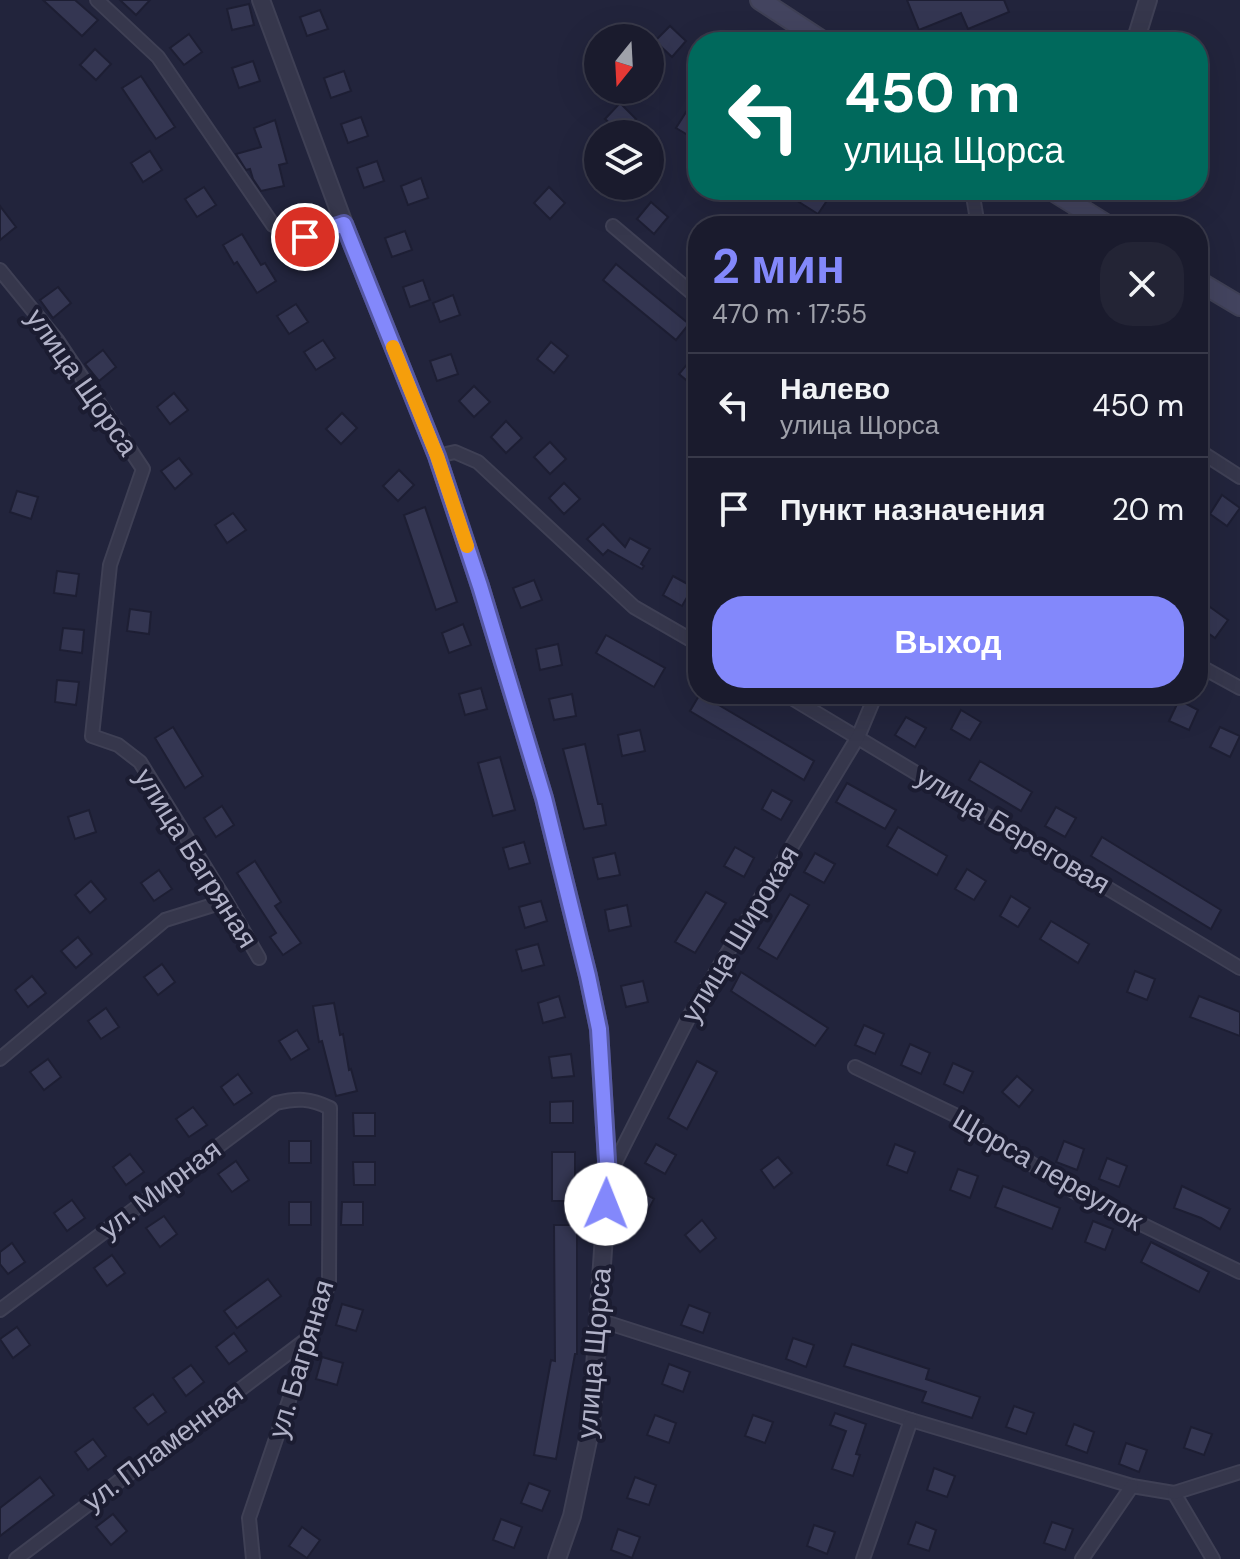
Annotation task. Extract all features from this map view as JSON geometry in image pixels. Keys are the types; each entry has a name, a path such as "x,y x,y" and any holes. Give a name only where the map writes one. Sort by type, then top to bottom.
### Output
{"main road":[{"path":"760,0 809,32"},
{"path":"1082,200 1099,216"},
{"path":"1208,287 1240,306"}],"street":[{"path":"97,0 158,57 273,225 305,237 344,224"},
{"name":"улица Щорса","path":"261,0 344,224 437,456 480,586 544,798 599,1029 608,1177 591,1426 572,1516 557,1559"},
{"path":"1138,32 1148,0"},
{"path":"613,226 688,290"},
{"name":"улица Щорса","path":"0,270 57,340 143,469 110,565 92,736"},
{"path":"437,456 455,452 478,462 634,607 688,638"},
{"path":"1208,456 1240,477"},
{"path":"1208,670 1240,688"},
{"name":"улица Береговая","path":"802,704 1240,968"},
{"name":"улица Широкая","path":"608,1177 690,1015 858,737 872,704"},
{"name":"улица Багряная","path":"92,736 118,745 140,762 259,958"},
{"path":"0,1059 165,920 226,901"},
{"name":"Щорса переулок","path":"855,1067 959,1117 1075,1192 1240,1272"},
{"name":"ул. Мирная","path":"0,1310 276,1103 311,1099 330,1108"},
{"name":"ул. Багряная","path":"253,1559 249,1518 329,1283 330,1108"},
{"path":"599,1320 911,1420 1132,1486 1174,1493 1240,1472"},
{"name":"ул. Пламенная","path":"16,1559 311,1336"},
{"path":"863,1559 911,1420"},
{"path":"1082,1559 1132,1486"},
{"path":"1174,1493 1213,1559"}],"building":[{"path":"43,0 75,0 98,20 82,36"},
{"path":"120,0 150,0 136,15"},
{"path":"907,0 1004,0 1009,12 968,29 961,13 919,30"},
{"path":"249,4 254,25 232,30 227,9"},
{"path":"320,10 328,29 307,36 300,17"},
{"path":"670,26 686,41 672,57 664,49 664,32"},
{"path":"189,34 202,52 184,65 170,48"},
{"path":"95,49 111,64 96,80 80,65"},
{"path":"253,61 260,81 239,88 232,68"},
{"path":"344,71 351,91 331,98 324,78"},
{"path":"141,76 175,127 156,139 122,88"},
{"path":"621,104 636,119 606,120"},
{"path":"688,109 688,135 676,128"},
{"path":"361,117 368,136 348,143 341,124"},
{"path":"275,120 287,163 279,165 284,186 261,191 250,169 246,170 236,154 261,147 254,128"},
{"path":"150,151 162,170 143,182 131,163"},
{"path":"377,161 384,181 364,188 357,168"},
{"path":"421,178 428,198 408,205 401,186"},
{"path":"204,187 216,205 197,217 185,199"},
{"path":"549,187 565,203 550,219 534,203"},
{"path":"796,200 827,200 818,214"},
{"path":"651,202 668,217 654,234 637,219"},
{"path":"0,206 16,227 0,240"},
{"path":"405,231 412,250 392,257 385,238"},
{"path":"242,234 261,265 265,263 276,281 257,293 223,245"},
{"path":"616,264 688,325 676,340 603,280"},
{"path":"423,280 430,300 410,307 403,287"},
{"path":"58,287 71,303 53,318 40,300"},
{"path":"453,295 460,315 440,322 433,303"},
{"path":"296,304 308,322 289,334 277,316"},
{"path":"323,340 335,358 316,370 304,352"},
{"path":"551,342 568,356 554,373 537,359"},
{"path":"103,350 116,367 99,381 85,364"},
{"path":"451,354 458,374 437,381 430,361"},
{"path":"688,363 688,382 679,374"},
{"path":"474,386 490,402 474,417 459,401"},
{"path":"174,393 188,410 170,424 157,407"},
{"path":"342,413 357,428 341,444 326,429"},
{"path":"506,421 522,438 506,453 491,437"},
{"path":"550,442 566,459 550,474 534,457"},
{"path":"179,458 192,474 175,489 161,471"},
{"path":"399,470 414,485 398,501 383,486"},
{"path":"564,483 580,499 564,514 549,498"},
{"path":"17,491 38,497 31,519 10,512"},
{"path":"1222,495 1240,508 1227,526 1210,514"},
{"path":"425,507 457,602 436,610 404,515"},
{"path":"233,513 246,530 227,543 215,525"},
{"path":"603,524 625,547 630,538 650,549 641,564 644,566 642,569 608,550 603,555 587,539"},
{"path":"57,571 79,574 76,596 54,593"},
{"path":"673,576 688,584 688,596 682,606 663,595"},
{"path":"534,580 542,600 521,608 513,588"},
{"path":"1210,607 1228,620 1215,638 1208,633"},
{"path":"130,609 151,612 149,634 127,631"},
{"path":"463,624 471,645 449,653 442,633"},
{"path":"63,628 84,630 82,653 60,650"},
{"path":"606,635 665,668 654,687 596,653"},
{"path":"558,644 562,665 540,670 536,649"},
{"path":"57,680 79,682 76,705 55,702"},
{"path":"481,688 487,709 465,715 459,694"},
{"path":"572,694 576,716 554,720 549,699"},
{"path":"694,704 717,704 814,761 804,780 690,711"},
{"path":"1177,704 1187,704 1198,710 1189,730 1169,721"},
{"path":"961,710 981,722 970,740 951,729"},
{"path":"906,717 926,728 915,747 895,735"},
{"path":"173,727 203,776 185,788 155,738"},
{"path":"1220,727 1240,736 1230,757 1210,747"},
{"path":"640,730 645,751 622,756 618,735"},
{"path":"585,744 598,804 602,804 606,825 584,829 563,749"},
{"path":"500,757 515,810 493,816 478,763"},
{"path":"980,761 1032,792 1021,811 969,780"},
{"path":"847,783 896,810 885,829 836,802"},
{"path":"772,790 792,801 781,820 762,809"},
{"path":"222,806 234,825 216,837 204,818"},
{"path":"1056,807 1076,818 1065,837 1045,826"},
{"path":"89,810 96,832 75,839 68,817"},
{"path":"898,827 947,856 937,875 887,846"},
{"path":"1102,837 1221,910 1211,929 1091,856"},
{"path":"524,842 530,863 509,869 503,848"},
{"path":"735,847 754,858 744,877 724,866"},
{"path":"615,853 620,875 598,879 593,858"},
{"path":"815,853 835,864 824,883 804,872"},
{"path":"255,861 281,902 275,906 301,943 283,955 270,937 276,933 237,873"},
{"path":"967,869 986,881 974,900 955,889"},
{"path":"159,870 172,889 154,901 141,883"},
{"path":"91,881 106,899 90,913 75,895"},
{"path":"706,892 726,903 695,953 675,942"},
{"path":"790,894 809,905 777,959 758,948"},
{"path":"1011,896 1030,908 1018,927 1000,916"},
{"path":"541,901 547,921 525,928 519,907"},
{"path":"627,905 631,926 609,931 605,910"},
{"path":"1051,921 1089,944 1078,963 1040,939"},
{"path":"78,937 92,954 76,968 61,951"},
{"path":"538,944 544,965 522,971 516,950"},
{"path":"162,964 175,982 158,995 144,977"},
{"path":"1135,971 1155,979 1147,1000 1127,992"},
{"path":"741,972 828,1028 815,1046 731,991"},
{"path":"32,976 46,993 28,1007 15,990"},
{"path":"643,981 648,1002 626,1007 621,986"},
{"path":"559,996 565,1017 543,1023 538,1003"},
{"path":"1199,996 1240,1012 1240,1036 1190,1017"},
{"path":"334,1003 349,1070 357,1091 336,1096 322,1041 319,1042 313,1006"},
{"path":"106,1008 119,1027 101,1039 88,1021"},
{"path":"864,1025 884,1034 875,1054 855,1045"},
{"path":"297,1030 309,1049 291,1060 279,1041"},
{"path":"910,1044 930,1053 921,1074 901,1065"},
{"path":"571,1054 574,1076 552,1078 549,1057"},
{"path":"48,1059 61,1077 44,1090 30,1072"},
{"path":"697,1061 717,1072 687,1129 668,1118"},
{"path":"953,1063 973,1072 963,1093 944,1084"},
{"path":"238,1074 252,1093 234,1105 221,1087"},
{"path":"1017,1076 1033,1090 1019,1107 1002,1092"},
{"path":"573,1101 573,1123 550,1123 550,1102"},
{"path":"193,1107 207,1125 189,1137 176,1119"},
{"path":"353,1113 375,1113 375,1136 354,1136"},
{"path":"289,1141 311,1141 311,1163 289,1163"},
{"path":"1064,1141 1084,1149 1077,1170 1056,1162"},
{"path":"656,1144 676,1155 665,1174 645,1163"},
{"path":"895,1144 915,1152 907,1173 887,1165"},
{"path":"552,1152 575,1152 575,1201 552,1201"},
{"path":"130,1154 144,1172 126,1185 113,1167"},
{"path":"778,1157 792,1173 774,1188 761,1170"},
{"path":"1107,1158 1127,1166 1119,1187 1099,1179"},
{"path":"236,1161 249,1180 232,1192 218,1174"},
{"path":"353,1162 375,1162 375,1185 354,1185"},
{"path":"958,1169 978,1176 970,1198 950,1190"},
{"path":"1003,1186 1060,1208 1052,1229 995,1207"},
{"path":"1182,1186 1230,1209 1220,1229 1174,1208"},
{"path":"635,1188 654,1199 644,1218 624,1208"},
{"path":"72,1200 85,1218 67,1231 54,1213"},
{"path":"289,1202 311,1202 311,1225 289,1225"},
{"path":"342,1202 363,1202 363,1225 341,1225"},
{"path":"164,1216 177,1234 160,1247 146,1228"},
{"path":"702,1220 716,1238 700,1252 685,1235"},
{"path":"1093,1221 1113,1229 1105,1250 1085,1242"},
{"path":"554,1225 577,1225 577,1354 556,1459 534,1455 551,1360 555,1361"},
{"path":"1151,1242 1209,1272 1199,1292 1141,1262"},
{"path":"12,1243 25,1262 8,1274 0,1264 0,1252"},
{"path":"112,1255 125,1273 107,1286 94,1268"},
{"path":"268,1279 281,1296 237,1328 224,1311"},
{"path":"342,1304 363,1310 356,1331 336,1325"},
{"path":"689,1305 710,1313 703,1333 681,1325"},
{"path":"17,1327 30,1345 13,1358 0,1339"},
{"path":"234,1333 247,1351 229,1364 216,1347"},
{"path":"793,1338 814,1345 806,1367 786,1359"},
{"path":"852,1344 929,1369 926,1379 980,1397 972,1418 922,1402 926,1392 844,1366"},
{"path":"322,1357 343,1363 337,1385 316,1379"},
{"path":"669,1364 690,1372 683,1392 662,1384"},
{"path":"191,1365 204,1382 186,1396 173,1378"},
{"path":"153,1394 166,1412 148,1425 134,1408"},
{"path":"1014,1406 1034,1413 1026,1434 1006,1427"},
{"path":"835,1413 866,1424 856,1454 860,1455 853,1476 832,1469 846,1431 830,1425"},
{"path":"655,1415 676,1423 669,1443 647,1435"},
{"path":"753,1415 773,1422 765,1443 745,1436"},
{"path":"1074,1424 1094,1432 1087,1453 1066,1445"},
{"path":"1191,1427 1212,1434 1204,1455 1184,1448"},
{"path":"93,1439 106,1456 88,1470 75,1452"},
{"path":"1126,1443 1147,1450 1139,1472 1119,1464"},
{"path":"934,1468 955,1476 947,1497 927,1490"},
{"path":"40,1477 54,1495 0,1536 0,1508"},
{"path":"635,1477 656,1485 649,1505 627,1498"},
{"path":"529,1483 550,1491 542,1511 521,1503"},
{"path":"113,1514 127,1531 111,1545 96,1527"},
{"path":"501,1519 522,1527 514,1548 493,1540"},
{"path":"916,1522 936,1530 929,1551 908,1544"},
{"path":"1052,1522 1073,1529 1065,1550 1044,1543"},
{"path":"814,1525 835,1532 827,1554 807,1546"},
{"path":"302,1527 320,1540 307,1558 289,1546"},
{"path":"618,1529 640,1537 632,1558 611,1550"}],"slow traffic":[{"path":"393,347 437,456 467,546"}],"route":[{"path":"305,237 344,224 437,456 480,586 544,798 599,1029 608,1177 606,1204"}]}
